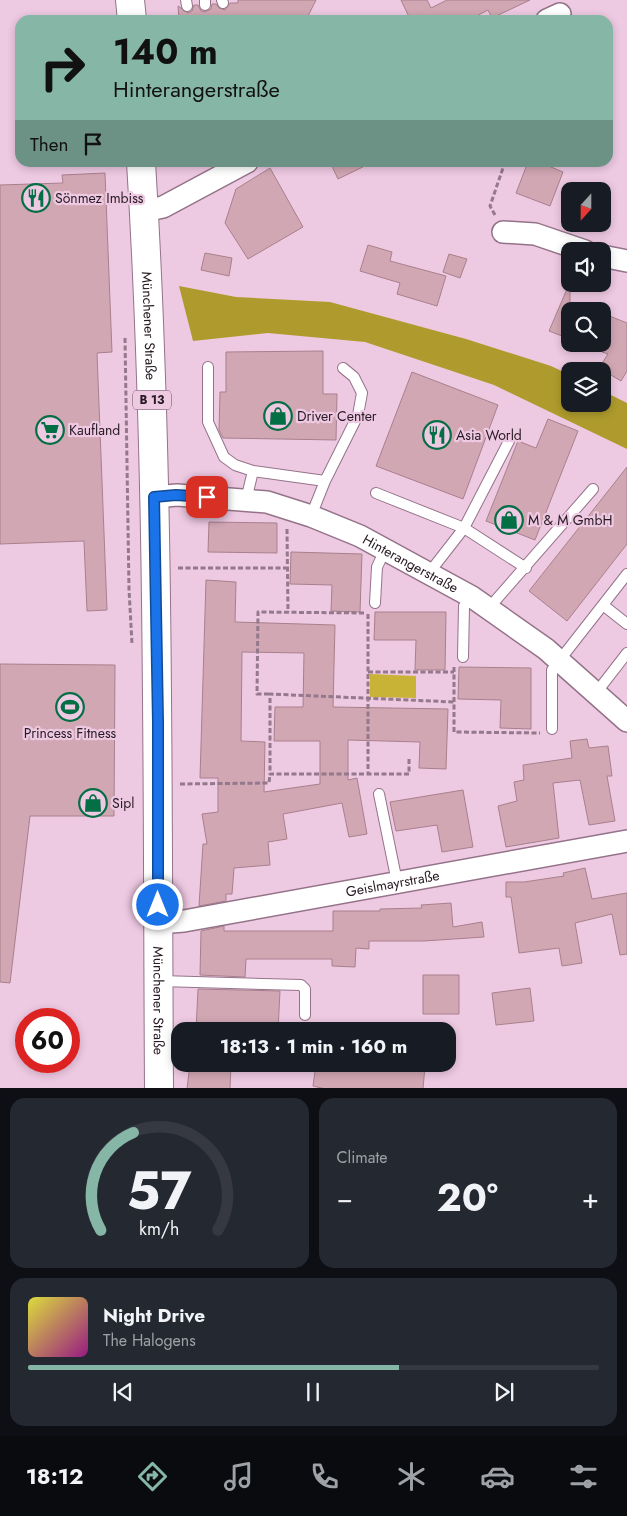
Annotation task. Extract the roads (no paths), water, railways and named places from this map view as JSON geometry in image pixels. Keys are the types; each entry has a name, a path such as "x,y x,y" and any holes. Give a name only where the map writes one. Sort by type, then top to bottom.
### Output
{"main road":[{"path":"130,0 132,15"},
{"name":"Münchener Straße","path":"142,167 154,497 158,722 160,1088"}],"street":[{"path":"144,211 163,207 238,167"},
{"path":"503,232 535,234 561,243"},
{"path":"611,258 627,261"},
{"name":"Hinterangerstraße","path":"154,497 176,495 267,502 311,516 386,548 480,603 559,660 627,721"},
{"name":"Geislmayrstraße","path":"158,924 627,841"}],"lane":[{"path":"208,368 208,422 216,445 224,457 235,465 253,471 326,480"},
{"path":"311,516 326,480 358,415 362,393 354,377 342,368"},
{"path":"429,573 464,528 509,441"},
{"path":"246,500 253,471"},
{"path":"463,658 464,606 480,603 526,568 593,489"},
{"path":"376,493 464,528 526,568"},
{"path":"375,602 377,567 386,548"},
{"path":"552,729 552,670 627,574"},
{"path":"603,605 627,624"},
{"path":"596,694 627,653"},
{"path":"379,794 397,882"},
{"path":"158,981 301,985 305,988 305,1015"}],"place":[{"name":"Sönmez Imbiss","path":"36,198"},
{"name":"Driver Center","path":"278,416"},
{"name":"Kaufland","path":"50,430"},
{"name":"Asia World","path":"437,435"},
{"name":"M & M GmbH","path":"509,520"},
{"name":"Princess Fitness","path":"70,707"},
{"name":"Sipl","path":"93,803"}]}
